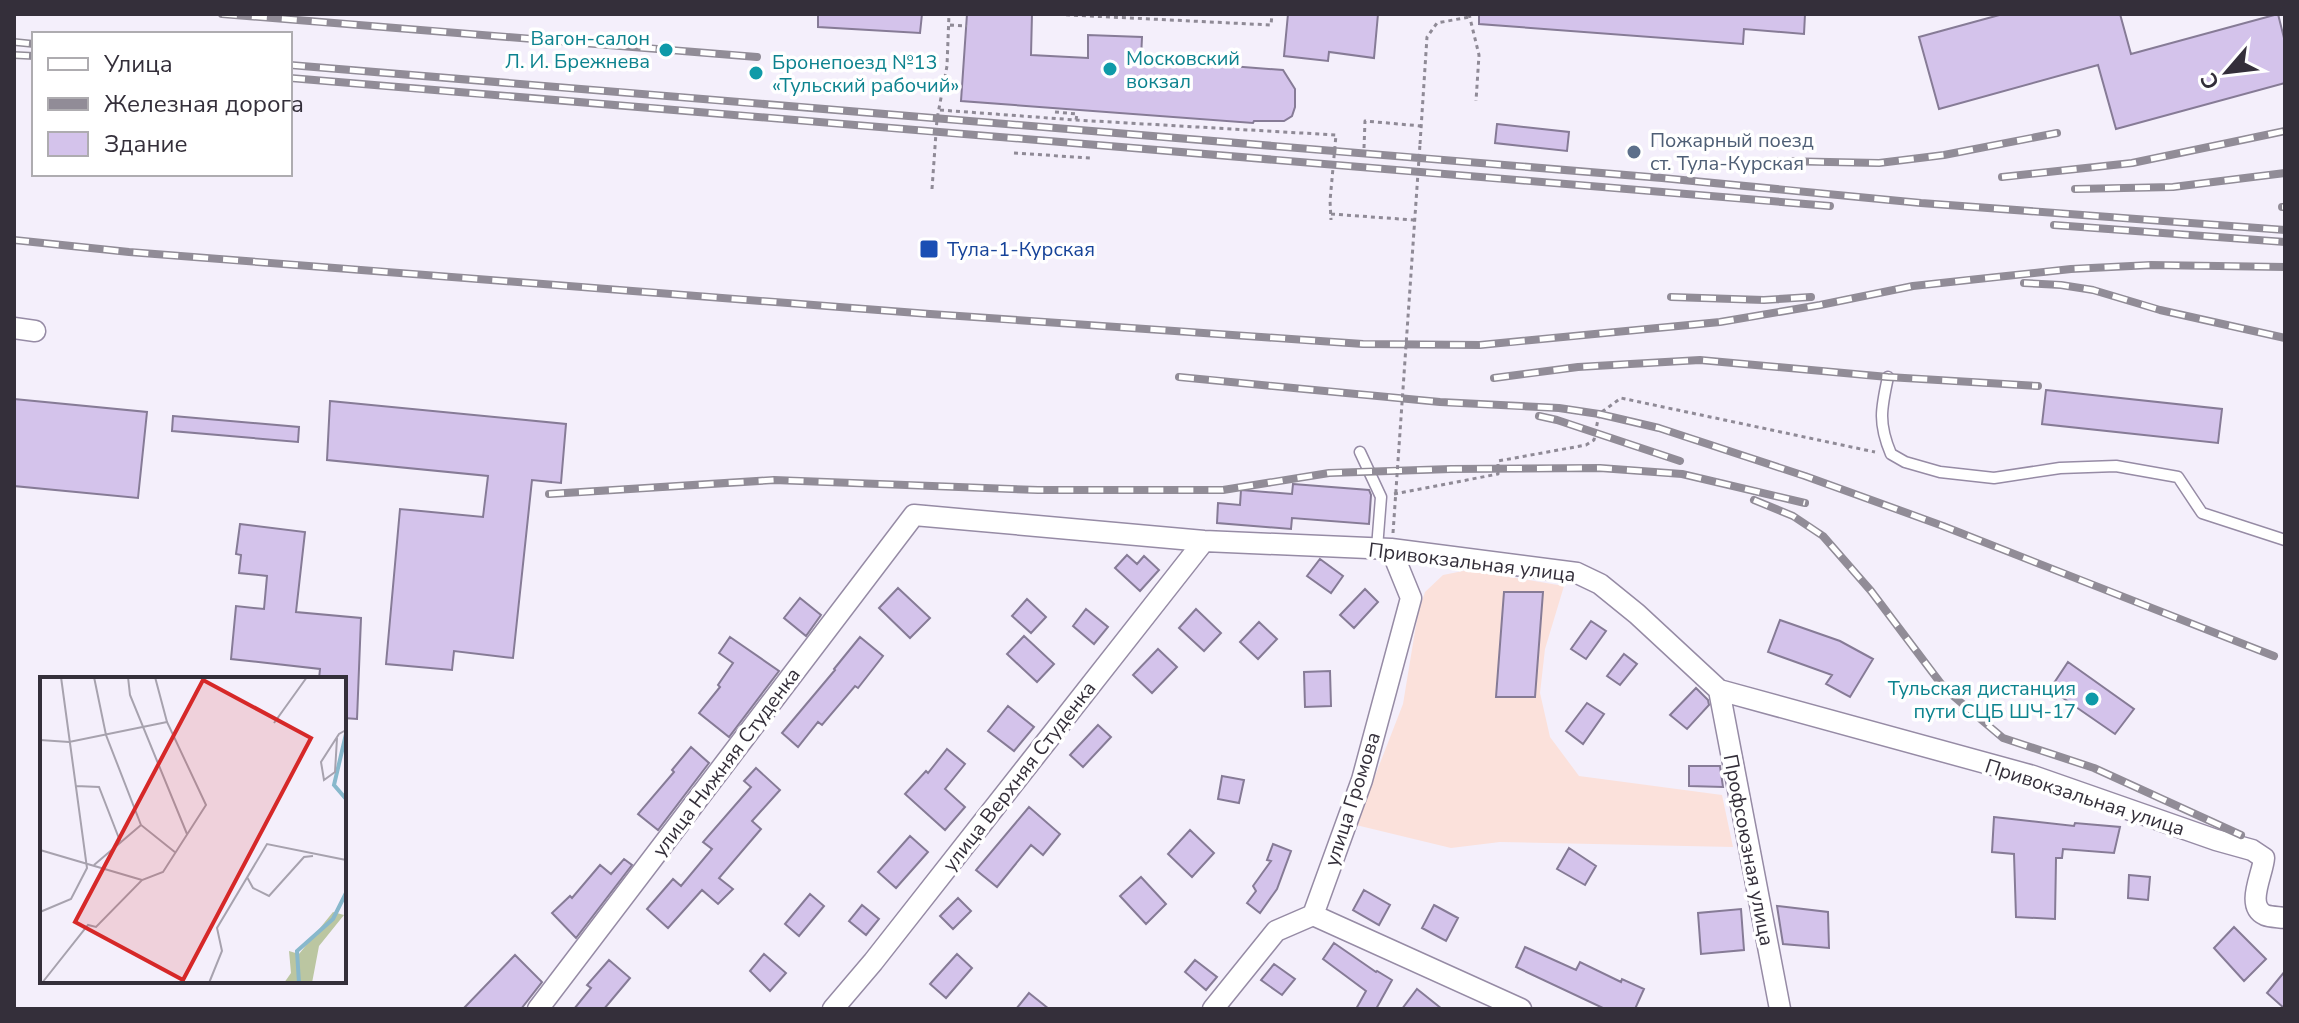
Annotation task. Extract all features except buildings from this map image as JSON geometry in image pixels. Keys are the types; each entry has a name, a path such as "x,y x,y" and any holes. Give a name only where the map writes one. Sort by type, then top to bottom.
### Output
{"street":[{"path":"14,328 35,331"},
{"name":"Привокзальная улица","path":"914,515 1204,541 1387,543 1577,573 1600,584 1637,614 1719,690 2033,776 2252,850 2264,858 2255,901 2258,910 2265,915 2285,918"},
{"name":"улица Нижняя Cтуденкa","path":"538,1009 914,515"},
{"name":"улица Верхняя Cтуденка","path":"833,1009 1204,541"},
{"name":"улица Громова","path":"1313,915 1362,780 1411,598 1387,543"},
{"name":"Профсоюзная улица","path":"1719,690 1780,1009"},
{"path":"1213,1009 1276,931 1313,915 1521,1009"}],"lane":[{"path":"1888,377 1881,414 1885,439 1891,454 1905,462 1940,472 1994,478 2060,468 2116,466 2178,477 2202,513 2285,540"},
{"path":"1360,452 1381,497 1387,543"}],"path":[{"path":"932,189 935,137 947,66 949,14"},
{"path":"1050,14 1271,25 1272,14"},
{"path":"1387,543 1425,56 1427,37 1437,23 1469,15 1479,55 1476,101"},
{"path":"948,25 967,26"},
{"path":"940,110 1336,135 1331,220"},
{"path":"1055,112 1077,114 1076,120"},
{"path":"1364,148 1365,121 1421,126"},
{"path":"1014,153 1090,158"},
{"path":"1331,214 1414,220"},
{"path":"1381,497 1498,474 1498,461 1586,445 1594,440 1599,414 1621,398 1891,454"}],"shaded area":[{"path":"1468,570 1564,586 1545,649 1540,693 1550,737 1579,776 1722,795 1733,847 1500,842 1451,848 1356,825 1403,704 1418,613 1425,592 1443,575"}],"railway":[{"path":"222,14 757,57"},
{"path":"14,42 32,44"},
{"path":"14,55 32,56"},
{"path":"292,65 1662,178 1921,203 2285,230"},
{"path":"292,78 1830,206"},
{"path":"2002,177 2132,163 2285,131"},
{"path":"1779,161 1879,163 1944,155 2057,133"},
{"path":"2075,189 2173,187 2285,173"},
{"path":"2054,225 2285,242"},
{"path":"14,240 129,252 930,314 1363,344 1480,345 1720,322 1913,286 2071,269 2151,265 2285,267"},
{"path":"2024,283 2093,290 2160,310 2285,338"},
{"path":"1671,297 1764,300 1811,297"},
{"path":"1494,378 1578,367 1700,360 1888,377 2038,386"},
{"path":"1179,377 1440,402 1559,408 1659,428 1943,526 2274,656"},
{"path":"1539,416 1680,461"},
{"path":"549,494 774,480 1038,490 1223,490 1329,473 1600,468 1682,474 1805,503"},
{"path":"1754,500 1793,516 1823,536 1871,591 1945,689 2003,738 2094,768 2241,835"}],"place":[{"name":"Вагон-салон Л. И. Брежнева","path":"666,50"},
{"name":"Московский вокзал","path":"1110,69"},
{"name":"Бронепоезд №13 «Тульский рабочий»","path":"756,73"},
{"name":"Пожарный поезд ст. Тула-Курская","path":"1634,152"},
{"name":"Тула-1-Курская","path":"929,249"},
{"name":"Тульская дистанция пути СЦБ ШЧ-17","path":"2092,699"}]}
